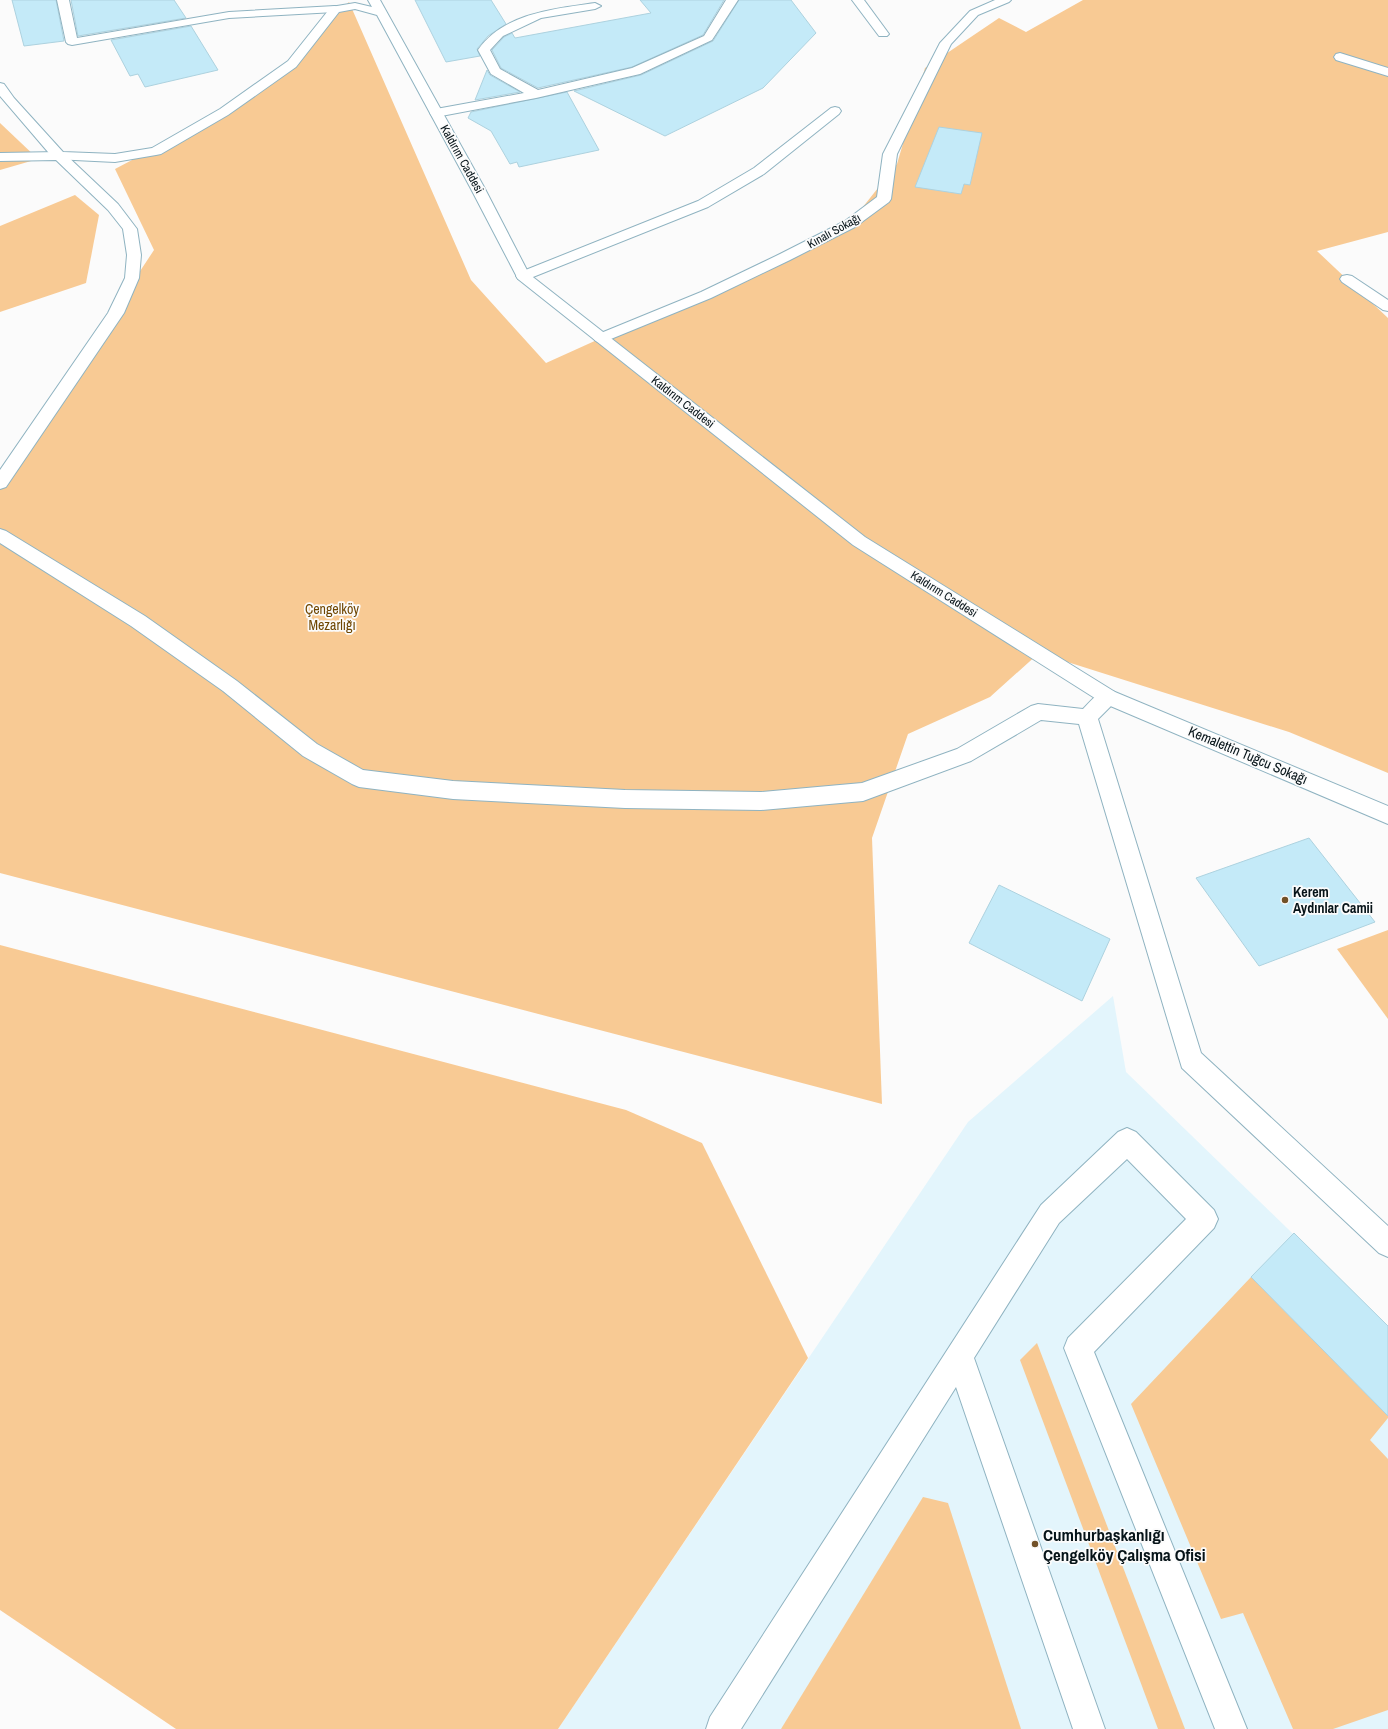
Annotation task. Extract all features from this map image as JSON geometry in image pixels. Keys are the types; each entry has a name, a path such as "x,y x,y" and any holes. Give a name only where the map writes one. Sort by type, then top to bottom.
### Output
{"street":[{"path":"62,0 72,42 226,10 335,9 355,6 377,6"},
{"path":"436,112 536,94 636,71 708,38 732,0"},
{"path":"858,0 883,34"},
{"name":"Kınalı Sokağı","path":"601,338 706,295 785,257 850,224 884,199 890,154 946,43 974,13 1005,0"},
{"name":"Kaldırım Caddesi","path":"377,6 477,187 523,276 859,541 1108,697"},
{"path":"536,94 495,71 484,50 499,34 535,10 595,6"},
{"path":"0,157 59,156 115,158 156,151 224,112 292,64 335,9"},
{"path":"1340,57 1388,72"},
{"path":"0,86 10,101 59,156 113,207 130,229 134,255 132,278 116,313 0,483"},
{"path":"523,276 703,204 759,171 835,111"},
{"path":"1347,278 1388,307"},
{"path":"0,535 138,621 230,686 310,750 359,778 452,790 625,799 761,801 863,792 964,755 1038,712 1086,717 1108,697"},
{"name":"Kemalettin Tuğcu Sokağı","path":"1108,697 1388,815"},
{"path":"1086,717 1191,1060 1388,1244"},
{"path":"722,1729 1050,1214 1127,1141 1205,1219 1078,1348 1232,1729"},
{"path":"959,1355 1089,1729"}],"shaded area":[{"name":"Cumhurbaşkanlığı Çengelköy Çalışma Ofisi","path":"1113,996 1126,1072 1388,1326 1388,1729 558,1729 968,1122"}],"green space":[{"name":"Çengelköy Mezarlığı","path":"1083,0 1388,0 1388,232 1317,251 1388,318 1388,773 1289,732 1039,653 990,697 908,734 872,838 882,1104 0,873 0,478 4,477 154,250 115,169 255,95 349,2 471,280 546,363 847,227 897,164 925,68 999,18 1026,32"},
{"path":"0,123 38,159 0,170"},
{"path":"75,195 99,215 86,283 0,312 0,226"},
{"path":"1388,930 1388,1019 1337,949"},
{"path":"0,945 626,1110 702,1143 808,1358 558,1729 176,1729 0,1610"},
{"path":"1251,1277 1388,1416 1370,1440 1388,1459 1388,1710 1333,1729 1293,1729 1243,1613 1221,1619 1131,1404"},
{"path":"1037,1343 1185,1729 1158,1729 1020,1360"},
{"path":"923,1497 948,1503 1021,1729 781,1729"}],"building":[{"path":"12,0 56,0 64,41 24,46"},
{"path":"71,0 174,0 186,18 78,36"},
{"path":"415,0 491,0 506,24 488,36 477,49 480,56 446,62"},
{"path":"640,0 724,0 703,35 632,67 538,88 501,68 492,50 504,37 512,33 515,38 651,13"},
{"path":"739,0 791,0 816,33 763,88 665,136 574,91 641,75 713,41"},
{"path":"191,26 218,70 145,87 138,74 130,76 111,40"},
{"path":"487,70 490,75 520,92 475,100"},
{"path":"567,92 599,150 519,167 517,162 510,164 491,131 468,118 471,112"},
{"path":"939,127 982,133 970,185 964,184 961,194 915,187"},
{"name":"Kerem Aydınlar Camii","path":"1309,838 1375,922 1259,966 1196,878"},
{"path":"999,885 1110,939 1082,1001 969,943"},
{"path":"1294,1233 1388,1326 1388,1416 1251,1277"}],"place":[{"name":"Kerem Aydınlar Camii","path":"1285,900"},
{"name":"Cumhurbaşkanlığı Çengelköy Çalışma Ofisi","path":"1035,1544"}]}
